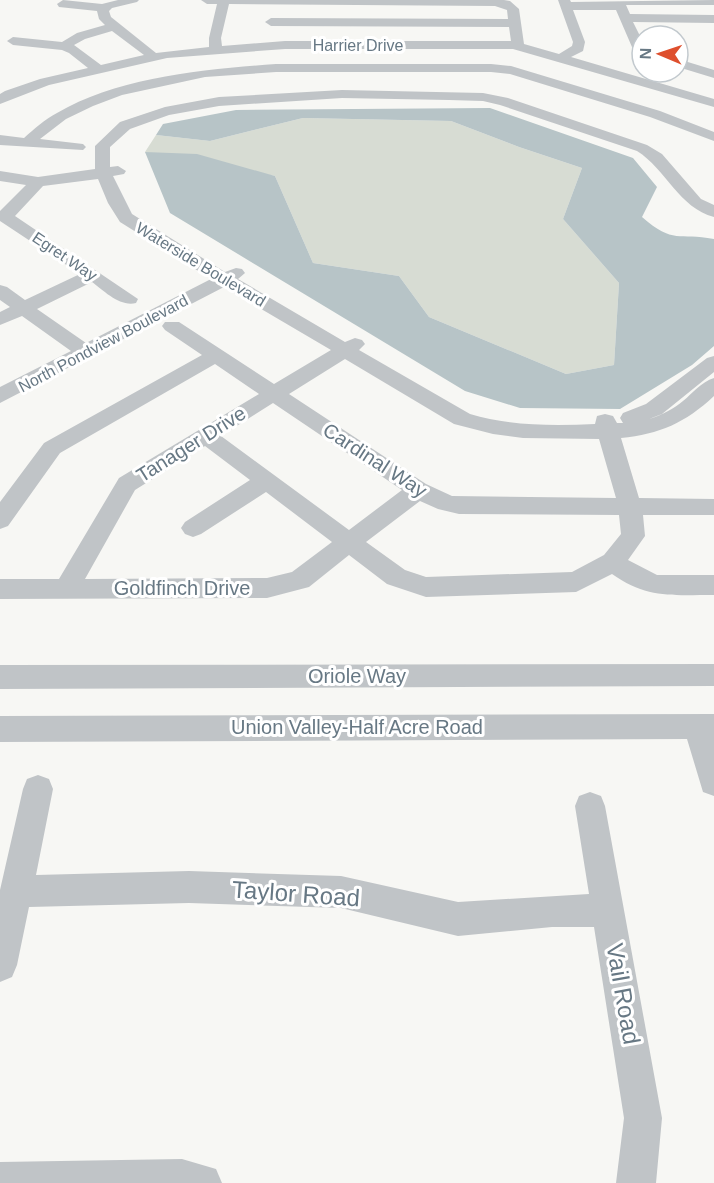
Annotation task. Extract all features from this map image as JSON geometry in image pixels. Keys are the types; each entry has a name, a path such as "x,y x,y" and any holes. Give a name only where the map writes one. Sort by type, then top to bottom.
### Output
{"street":[{"path":"63,4 106,8 133,0"},
{"path":"207,0 447,1 506,4 513,9 518,45"},
{"path":"216,49 215,38 224,0"},
{"path":"276,0 271,22 271,45 281,98"},
{"path":"620,6 622,2 628,1 714,1"},
{"path":"563,57 578,48 579,42 565,3 620,6"},
{"path":"620,6 630,29"},
{"path":"106,8 103,11 105,19 154,57"},
{"path":"625,18 714,19"},
{"path":"271,22 515,23"},
{"path":"64,46 81,36 114,26"},
{"path":"13,41 64,46 74,50 97,69"},
{"name":"Harrier Drive","path":"4,95 97,69 154,57 216,49 271,45 518,45 714,103"},
{"path":"543,117 586,93 630,63"},
{"path":"690,67 714,74"},
{"path":"26,143 61,116 118,92 205,73 276,68 491,68 511,70 655,114 714,136"},
{"name":"Waterside Boulevard","path":"709,378 654,409 607,427 515,432 486,427 462,419 435,405 351,346 225,272 126,218 117,207 111,172 101,155 103,146 121,128 136,121 220,100 483,98 503,101 628,149 652,166 668,190 682,205 714,220"},
{"name":"Waterside Boulevard","path":"543,117 642,148 657,157 695,202 714,212"},
{"path":"0,140 78,147"},
{"path":"0,176 38,182 111,172"},
{"path":"3,216 38,182"},
{"name":"Egret Way","path":"3,216 129,299"},
{"name":"North Pondview Boulevard","path":"0,396 80,348 225,272"},
{"path":"0,319 93,275"},
{"path":"0,291 80,348"},
{"name":"Cardinal Way","path":"172,326 418,490 446,503 459,506 714,507"},
{"name":"Tanager Drive","path":"67,588 127,484 351,346"},
{"name":"North Pondview Boulevard","path":"0,381 80,348"},
{"path":"0,520 52,448 216,355"},
{"path":"205,435 396,577 426,587 576,582 613,562 633,536 630,507 607,427"},
{"path":"193,528 268,480"},
{"name":"Goldfinch Drive","path":"0,589 267,588 300,580 418,490"},
{"path":"613,562 633,576 655,585 714,585"},
{"name":"Oriole Way","path":"0,677 714,675"},
{"path":"706,726 714,782"},
{"name":"Union Valley-Half Acre Road","path":"0,729 706,726"},
{"path":"0,965 38,789"},
{"name":"Vail Road","path":"590,806 644,1118 636,1183"},
{"name":"Taylor Road","path":"17,891 189,887 341,892 458,919 552,911 609,910"},
{"path":"0,1182 182,1179 202,1183"}],"shaded area":[{"path":"490,108 633,158 657,187 642,217 669,234 714,239 714,346 692,365 620,409 520,408 465,391 170,213 145,152 197,154 275,176 313,263 399,276 429,317 566,374 614,365 619,283 563,219 582,168 451,121 303,118 210,141 156,135 163,124 236,110"},
{"path":"303,118 451,121 582,168 563,219 619,283 614,365 566,374 429,317 399,276 313,263 275,176 145,152 156,135 210,141"}]}
